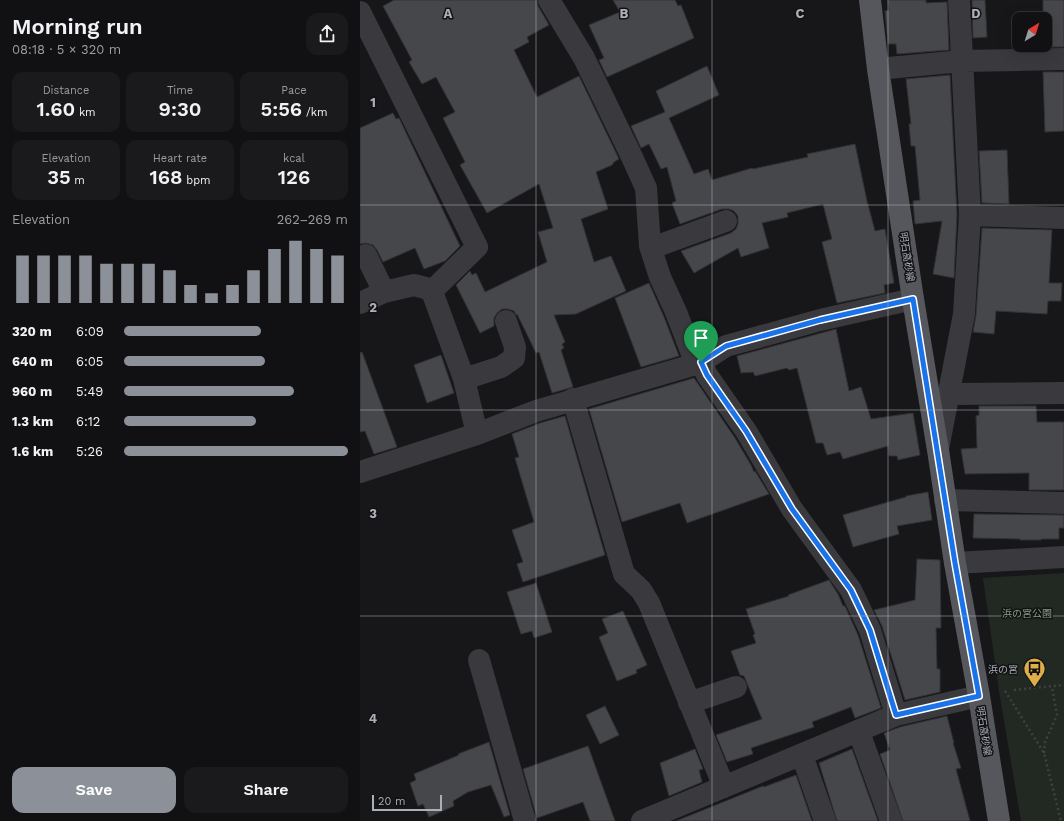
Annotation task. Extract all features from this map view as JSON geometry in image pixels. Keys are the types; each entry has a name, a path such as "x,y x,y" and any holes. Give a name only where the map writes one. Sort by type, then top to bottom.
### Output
{"main road":[{"name":"明石高砂線","path":"870,0 878,69 913,299 955,563 979,696 999,821"}],"street":[{"path":"360,7 373,0"},
{"path":"549,0 584,58 646,188 650,246 660,277 698,363 746,431 792,509 851,590 870,630 896,715"},
{"path":"938,450 964,314 970,215 959,0"},
{"path":"360,12 477,247 433,290"},
{"path":"878,69 962,61 1064,59"},
{"path":"970,215 1064,218"},
{"path":"650,246 660,245 726,221"},
{"path":"366,255 384,292"},
{"path":"360,303 384,292 414,286 433,290"},
{"path":"433,290 434,297 464,379 477,434"},
{"path":"360,472 477,434 536,410 698,363 726,346 820,320 913,299"},
{"path":"464,379 501,367 514,358 515,347 506,321"},
{"path":"949,394 1064,393"},
{"path":"573,399 624,574 641,590 649,604 724,787"},
{"path":"945,500 1064,503"},
{"path":"955,563 1064,557"},
{"path":"479,660 525,821"},
{"path":"689,703 736,686"},
{"path":"642,821 859,732 896,715 979,696"},
{"path":"859,732 891,821"},
{"path":"802,755 825,821"}],"path":[{"path":"1014,690 1064,685"},
{"path":"1044,753 1045,742 1057,715 1052,687"},
{"path":"1005,690 1044,753 1061,821"}],"green space":[{"name":"浜の宮公園","path":"1064,573 1064,821 1021,821 999,691 983,578"}],"building":[{"path":"394,0 537,0 538,6 549,25 527,37 529,42 514,50 537,97 579,76 619,159 612,165 596,172 608,209 581,219 594,262 611,256 626,291 576,314 554,315 565,342 562,344 564,348 561,350 573,387 552,393 539,352 536,353 517,314 516,315 514,311 502,309 494,318 494,326 480,333 456,285 470,271 472,275 476,273 485,292 547,262 538,232 553,228 539,184 487,213 460,165 465,162 443,118 455,112 436,77 422,84 409,62 412,60 383,6"},
{"path":"613,0 675,0 678,6 681,5 694,38 607,77 599,60 604,58 589,25 620,12"},
{"path":"888,0 926,0 926,3 947,2 949,50 897,54 896,44 888,44 885,11 889,10"},
{"path":"972,0 985,0 987,37 973,38"},
{"path":"1043,0 1064,0 1064,47 1052,47 1052,12 1043,12"},
{"path":"707,66 719,95 669,118 694,174 708,169 712,180 752,168 808,157 807,154 855,144 875,231 885,229 894,283 884,285 885,293 837,303 822,242 832,239 823,204 787,213 788,217 762,223 769,248 741,257 738,248 694,273 681,251 731,233 736,229 738,224 738,216 734,211 722,209 680,224 672,203 676,201 667,167 661,169 649,144 641,148 631,126 665,112 656,91"},
{"path":"1043,72 1064,72 1064,131 1045,132"},
{"path":"950,75 957,215 954,278 933,274 942,221 915,224 913,201 920,200 915,146 911,146 909,124 911,124 906,79"},
{"path":"393,113 396,119 399,118 460,246 445,261 424,269 415,248 383,262 373,245 366,243 360,244 360,128"},
{"path":"1007,150 1009,204 982,203 979,151"},
{"path":"982,228 1052,230 1049,283 1062,283 1061,301 1048,301 1047,314 996,311 994,334 973,332 976,315"},
{"path":"649,283 679,356 641,367 615,298"},
{"path":"836,329 849,391 861,387 871,419 913,413 920,455 898,460 897,456 889,456 888,446 843,459 840,452 827,455 823,443 816,443 797,368 789,370 787,368 755,376 753,372 741,373 737,356"},
{"path":"362,352 397,447 374,454 365,431 360,432 360,353"},
{"path":"441,355 454,393 427,403 414,365"},
{"path":"694,378 735,438 754,472 755,471 769,494 687,523 680,503 622,522 589,409"},
{"path":"979,406 1036,406 1037,422 1064,422 1064,490 1029,490 1029,473 965,474 961,449 977,448 976,416 979,415"},
{"path":"565,416 605,555 523,582 517,564 523,562 512,530 534,522 515,458 519,457 512,434 540,423"},
{"path":"928,492 932,520 897,526 899,534 853,547 843,515 906,496"},
{"path":"974,514 1064,515 1064,528 1059,528 1059,539 1020,540 973,538"},
{"path":"917,559 940,560 941,628 936,628 937,669 940,669 940,692 905,700 882,626 874,610 915,600"},
{"path":"829,580 838,594 843,606 845,606 858,635 881,708 855,718 851,707 812,722 814,727 751,748 753,754 727,762 716,735 762,719 744,676 740,675 731,651 756,643 753,635 755,634 746,609 789,596 788,595"},
{"path":"536,583 552,632 534,638 532,631 521,634 507,592"},
{"path":"623,611 647,665 636,670 637,673 617,681 599,637 608,633 602,619"},
{"path":"605,706 619,735 600,744 586,715"},
{"path":"947,716 953,743 961,768 956,769 970,821 903,821 880,754 890,750 884,733 900,727"},
{"path":"489,742 510,815 504,817 491,785 468,792 453,801 454,806 429,817 423,804 418,806 410,783 416,780 414,774"},
{"path":"588,746 615,821 590,821 583,802 537,818 523,769"},
{"path":"695,749 703,769 699,770 702,782 669,796 660,763"},
{"path":"852,749 878,821 837,821 819,763"},
{"path":"796,775 812,821 676,821 763,786 764,787"}],"place":[{"name":"浜の宮","path":"1034,688"}],"route":[{"path":"913,299 955,563 979,696 896,715 870,630 851,590 792,509 746,431 707,375 701,362 726,346 820,320 913,299"}]}
